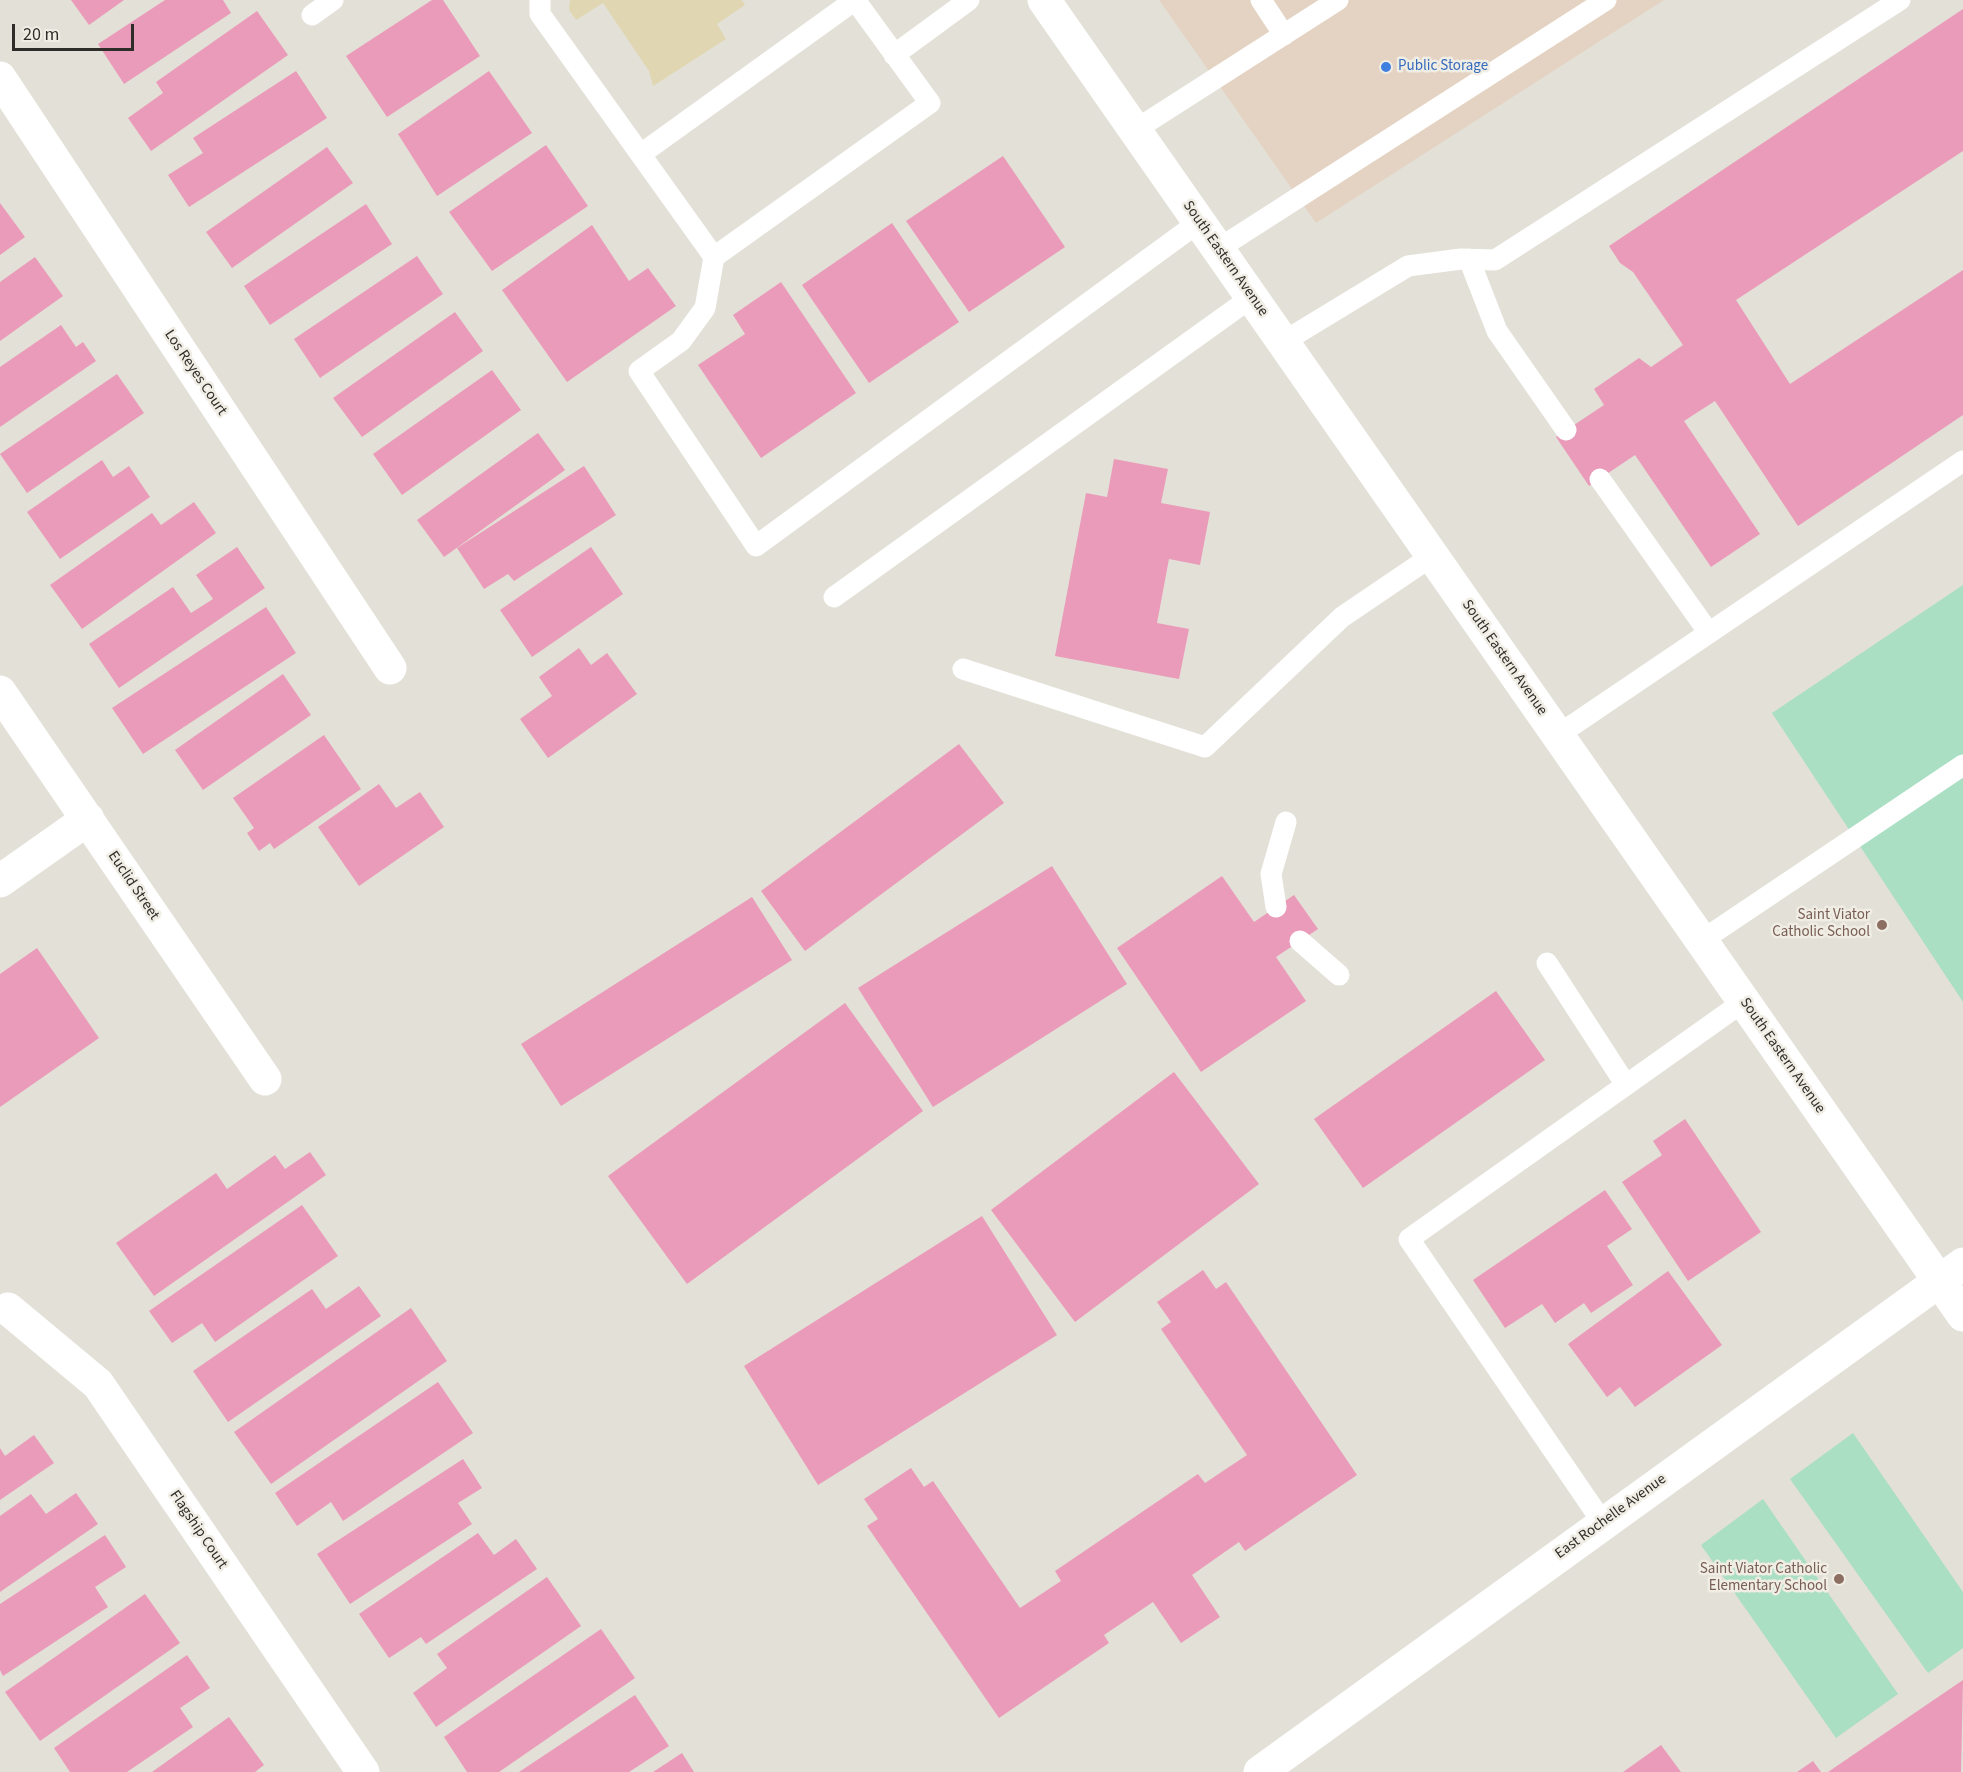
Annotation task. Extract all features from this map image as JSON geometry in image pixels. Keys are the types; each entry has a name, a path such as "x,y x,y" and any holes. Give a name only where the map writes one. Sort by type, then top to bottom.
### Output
{"street":[{"name":"South Eastern Avenue","path":"1044,0 1743,1002 1951,1272 1963,1316"},
{"name":"Los Reyes Court","path":"0,78 390,668"},
{"name":"Euclid Street","path":"0,692 265,1079"},
{"path":"0,881 88,819"},
{"name":"East Rochelle Avenue","path":"1260,1772 1951,1272"},
{"name":"Flagship Court","path":"8,1310 98,1384 363,1772"}],"lane":[{"path":"312,15 333,0"},
{"path":"540,0 540,14 714,257"},
{"path":"640,154 855,0 930,103 714,257 705,308 681,341 639,371 756,546 1199,222"},
{"path":"894,55 969,0"},
{"path":"1261,0 1284,35"},
{"path":"1135,130 1338,0"},
{"path":"1218,249 1606,0"},
{"path":"1283,342 1408,266 1469,259 1495,260 1900,0"},
{"path":"1469,259 1497,331 1566,430"},
{"path":"834,597 1252,297"},
{"path":"1558,735 1963,461"},
{"path":"1600,479 1709,633"},
{"path":"963,669 1205,747 1342,617 1432,556"},
{"path":"1701,941 1963,765"},
{"path":"1276,907 1271,874 1286,822"},
{"path":"1300,941 1339,975"},
{"path":"1547,963 1626,1085"},
{"path":"1603,1523 1409,1239 1743,1002"}],"shaded area":[{"path":"1159,0 1664,0 1316,223"}],"green space":[{"path":"1963,585 1963,1002 1772,713"},
{"path":"1853,1433 1963,1592 1963,1648 1928,1673 1790,1479"},
{"path":"1763,1499 1898,1694 1836,1738 1701,1545"}],"sand":[{"path":"570,0 742,0 745,5 717,24 726,39 653,86 649,71 603,3 576,20 569,10"}],"building":[{"path":"71,0 124,0 89,25"},
{"path":"165,0 223,0 231,13 124,84 98,44"},
{"path":"432,0 443,0 480,56 387,117 346,56"},
{"path":"1963,9 1963,151 1736,300 1790,384 1963,270 1963,415 1798,526 1715,401 1684,421 1760,534 1711,567 1635,455 1589,486 1556,437 1604,405 1594,389 1639,358 1651,367 1683,345 1633,272 1620,263 1609,246"},
{"path":"257,11 288,55 151,151 128,118 163,93 156,82"},
{"path":"296,71 327,118 189,207 168,175 203,153 193,138"},
{"path":"489,71 532,133 437,196 398,134"},
{"path":"546,145 588,206 492,271 449,212"},
{"path":"327,147 353,183 232,268 206,232"},
{"path":"1003,156 1065,247 969,312 906,221"},
{"path":"0,203 25,237 0,255"},
{"path":"366,204 392,244 270,325 244,286"},
{"path":"892,223 959,322 869,383 802,285"},
{"path":"592,225 629,281 648,268 676,306 567,382 502,290"},
{"path":"417,256 443,294 320,378 294,339"},
{"path":"35,257 63,296 0,341 0,282"},
{"path":"781,282 856,393 761,458 698,365 745,334 733,315"},
{"path":"455,312 483,351 362,437 333,398"},
{"path":"61,325 76,347 83,342 96,361 0,427 0,367"},
{"path":"492,370 521,410 402,495 373,454"},
{"path":"117,374 144,413 27,493 0,454"},
{"path":"538,433 565,470 444,557 417,520"},
{"path":"1114,459 1168,469 1161,503 1210,512 1200,565 1169,559 1157,623 1189,629 1179,679 1055,656 1086,493 1107,497"},
{"path":"102,460 113,477 129,466 150,497 60,559 27,512"},
{"path":"584,466 616,515 514,581 508,574 484,589 457,548"},
{"path":"194,502 216,533 82,629 50,585 152,513 161,525"},
{"path":"237,547 265,588 119,688 89,644 173,587 191,613 213,599 196,575"},
{"path":"591,547 623,594 532,657 500,610"},
{"path":"266,607 296,653 143,754 112,708"},
{"path":"579,648 591,665 607,653 637,694 548,758 520,719 552,696 539,677"},
{"path":"283,674 311,715 203,790 175,750"},
{"path":"324,735 361,789 274,849 270,843 259,851 247,833 254,828 233,798"},
{"path":"959,744 1004,803 805,951 761,891"},
{"path":"379,784 396,808 420,792 444,827 359,886 318,827"},
{"path":"1052,866 1127,984 933,1107 858,988"},
{"path":"1222,876 1254,922 1294,895 1318,929 1276,957 1306,1001 1201,1072 1117,948"},
{"path":"752,897 792,960 561,1106 521,1044"},
{"path":"37,948 99,1038 0,1107 0,974"},
{"path":"1496,991 1545,1060 1363,1188 1314,1119"},
{"path":"845,1003 923,1111 687,1284 608,1176"},
{"path":"1174,1072 1259,1184 1075,1322 991,1210"},
{"path":"1685,1119 1761,1232 1688,1281 1622,1182 1662,1155 1653,1141"},
{"path":"310,1152 326,1175 154,1296 116,1243 216,1173 227,1189 275,1155 285,1169"},
{"path":"1605,1190 1632,1229 1607,1246 1633,1285 1591,1313 1584,1303 1555,1323 1542,1304 1505,1328 1473,1280"},
{"path":"302,1205 338,1256 215,1342 202,1323 172,1343 149,1311"},
{"path":"982,1216 1057,1335 818,1485 744,1366"},
{"path":"1203,1270 1216,1289 1226,1282 1357,1475 1245,1551 1239,1542 1192,1575 1220,1617 1181,1643 1153,1602 1104,1635 1109,1643 999,1718 867,1526 878,1519 864,1499 911,1468 924,1487 933,1481 1020,1608 1061,1581 1055,1571 1198,1474 1205,1483 1247,1455 1161,1329 1171,1322 1157,1302"},
{"path":"1668,1271 1722,1345 1635,1407 1620,1387 1607,1397 1568,1344"},
{"path":"359,1286 381,1316 228,1422 193,1371 312,1289 326,1309"},
{"path":"411,1308 447,1361 271,1484 234,1432"},
{"path":"438,1382 473,1433 343,1521 331,1502 297,1526 275,1493"},
{"path":"34,1435 54,1463 0,1500 0,1448 5,1456"},
{"path":"463,1459 482,1488 458,1503 472,1524 350,1604 317,1554"},
{"path":"76,1493 98,1524 0,1592 0,1516 31,1494 46,1514"},
{"path":"478,1533 494,1555 516,1539 537,1569 426,1644 421,1637 389,1658 359,1614"},
{"path":"105,1535 126,1567 95,1587 108,1607 3,1676 0,1670 0,1604"},
{"path":"547,1577 581,1626 436,1727 413,1693 447,1668 437,1654"},
{"path":"145,1594 180,1643 40,1741 5,1692"},
{"path":"601,1629 635,1678 499,1772 467,1772 444,1737"},
{"path":"187,1655 210,1688 180,1708 193,1727 127,1772 70,1772 54,1748"},
{"path":"1963,1680 1961,1772 1828,1772"},
{"path":"635,1695 669,1746 629,1772 519,1772"},
{"path":"229,1717 264,1765 255,1772 152,1772"},
{"path":"1661,1745 1681,1772 1623,1772"},
{"path":"682,1753 694,1772 653,1772"},
{"path":"1813,1761 1821,1772 1797,1772"}],"place":[{"name":"Public Storage","path":"1386,67"},
{"name":"Saint Viator Catholic School","path":"1882,925"},
{"name":"Saint Viator Catholic Elementary School","path":"1839,1579"}]}
